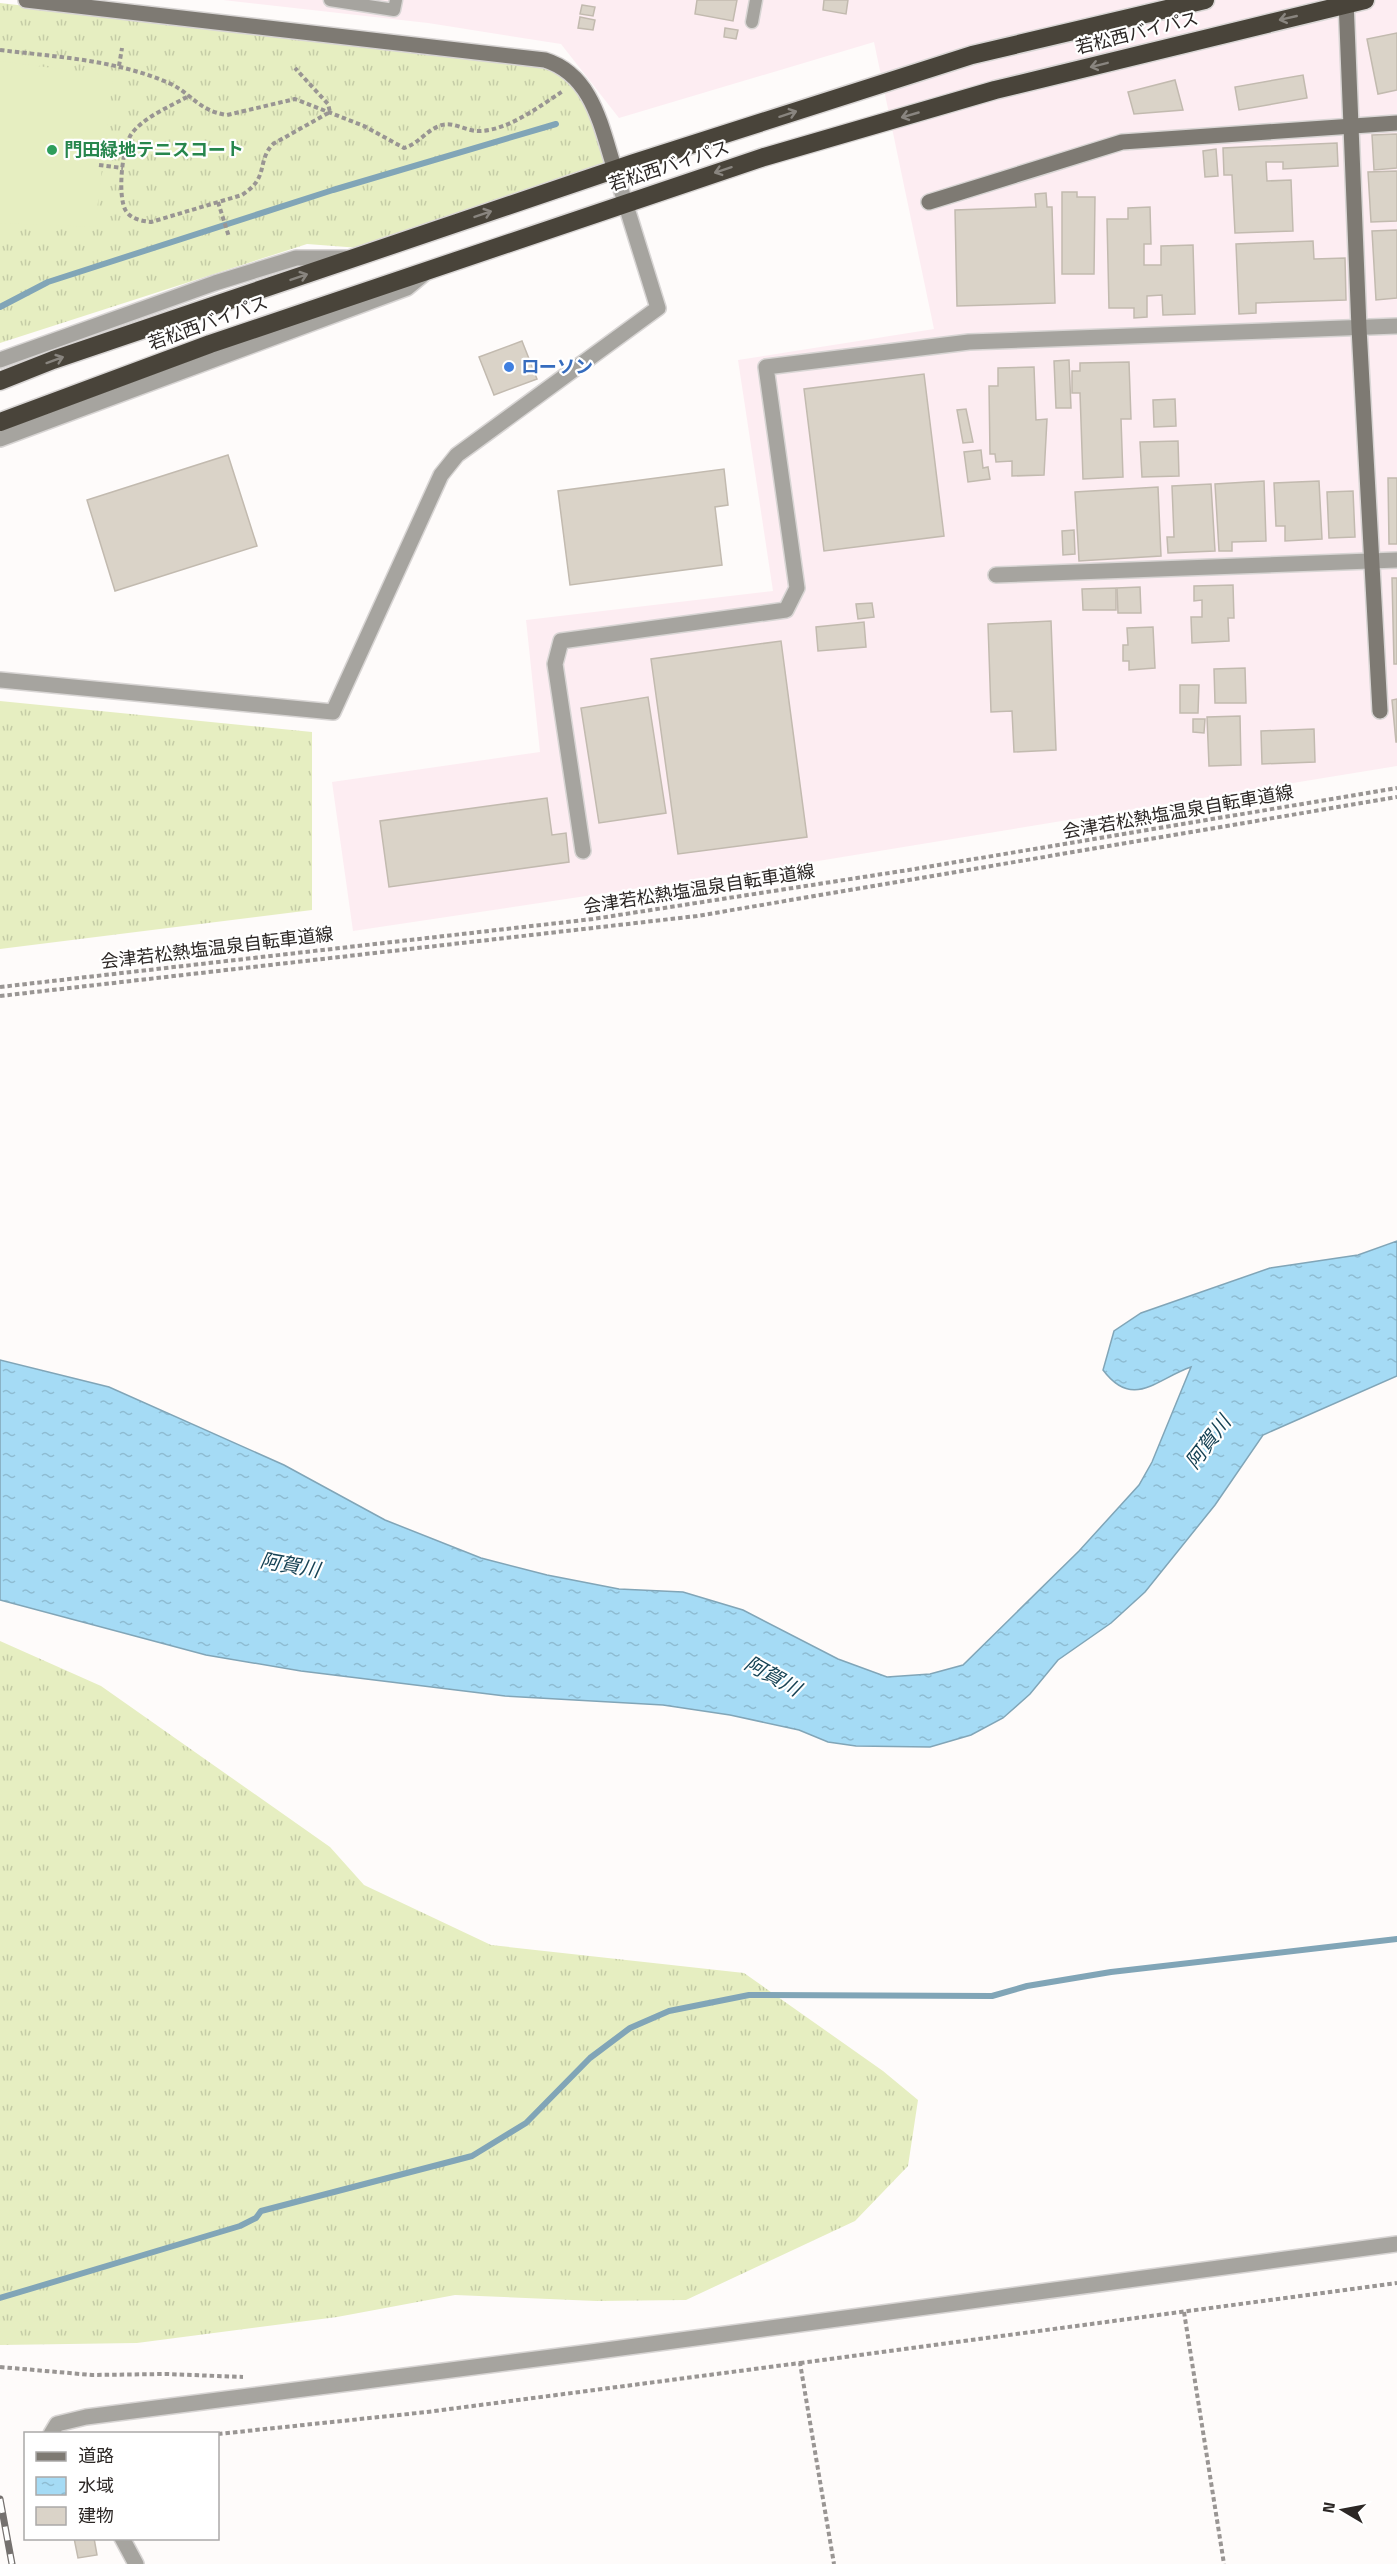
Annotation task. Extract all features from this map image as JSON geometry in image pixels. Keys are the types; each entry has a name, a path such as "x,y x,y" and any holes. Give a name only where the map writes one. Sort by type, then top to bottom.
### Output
{"highway":[{"name":"若松西バイパス","path":"0,381 352,258 972,55 1205,0"},
{"name":"若松西バイパス","path":"0,422 210,344 624,202 764,157 995,90 1346,2 1365,0"}],"street":[{"path":"0,680 333,712 441,475 457,456 658,308 598,116 580,80 560,64 545,60 26,0"},
{"path":"1346,2 1359,328 1380,711"},
{"path":"929,202 1122,141 1397,123"},
{"path":"0,360 215,283 296,258 352,258"},
{"path":"0,439 407,288 430,269"},
{"path":"583,851 555,664 561,641 786,610 797,588 766,367 969,342 1397,326"},
{"path":"996,575 1397,560"},
{"path":"52,2432 57,2424 86,2416 591,2352 1397,2244"},
{"path":"123,2540 136,2564"}],"lane":[{"path":"330,0 394,10 396,0"},
{"path":"752,22 756,0"}],"path":[{"path":"119,66 122,48"},
{"path":"0,50 119,66 173,85 203,108 227,115 296,99 330,112 404,148 440,125 453,124 478,131 493,129 529,112 580,80"},
{"path":"295,68 328,104 330,112"},
{"path":"188,97 147,120 131,134 123,168 121,194 125,209 141,221 151,222 242,195 255,187 262,175 267,151 273,144 330,112"},
{"path":"99,165 123,168"},
{"path":"218,202 229,237"},
{"name":"会津若松熱塩温泉自転車道線","path":"0,987 593,919 984,858 1397,788"},
{"path":"0,996 697,916 1397,797"},
{"path":"219,2434 427,2412 1397,2283"},
{"path":"1184,2312 1224,2564"},
{"path":"800,2363 834,2564"},
{"path":"0,2367 92,2375 166,2374 253,2377"}],"shaded area":[{"path":"223,0 1397,0 1397,766 812,862 353,931 332,782 540,752 526,620 773,591 738,360 934,329 874,42 619,118 561,44 428,23"}],"green space":[{"path":"0,3 547,66 578,89 591,114 606,166 360,248 307,244 0,343"},
{"name":"門田緑地テニスコート","path":"0,61 113,76 95,227 0,223"},
{"path":"0,701 312,732 312,910 0,949"},
{"path":"0,1641 101,1686 330,1847 364,1885 491,1945 744,1973 883,2071 918,2100 908,2166 855,2221 686,2300 596,2301 455,2295 337,2317 137,2343 0,2345"}],"water":[{"name":"阿賀川","path":"1397,1241 1397,1376 1263,1435 1215,1505 1145,1592 1111,1623 1058,1660 1030,1694 1003,1718 971,1735 930,1747 856,1746 828,1742 799,1730 730,1715 663,1705 505,1696 301,1671 206,1655 0,1600 0,1360 109,1387 284,1465 385,1520 481,1558 547,1575 619,1589 683,1592 743,1610 838,1659 887,1677 930,1674 963,1665 1079,1551 1139,1485 1152,1462 1191,1367 1145,1388 1135,1390 1124,1388 1114,1382 1103,1370 1114,1331 1141,1313 1270,1268 1358,1255"}],"building":[{"path":"697,0 737,0 733,21 695,14"},
{"path":"824,0 848,0 846,14 823,10"},
{"path":"582,5 595,7 593,16 580,14"},
{"path":"580,17 595,20 593,30 578,28"},
{"path":"725,28 738,30 736,39 724,37"},
{"path":"1397,33 1397,90 1378,94 1367,39"},
{"path":"1303,75 1307,98 1239,110 1235,87"},
{"path":"1175,80 1183,110 1134,114 1128,92"},
{"path":"1397,134 1397,168 1374,170 1372,135"},
{"path":"1337,143 1338,166 1283,169 1283,162 1266,162 1267,181 1291,180 1293,231 1235,233 1232,175 1224,175 1223,148"},
{"path":"1216,149 1218,176 1205,177 1203,151"},
{"path":"1397,171 1397,221 1371,222 1368,172"},
{"path":"1062,192 1077,192 1077,197 1095,197 1094,274 1062,274"},
{"path":"1046,193 1047,207 1052,207 1055,303 957,306 955,210 1036,207 1035,194"},
{"path":"1150,207 1151,244 1144,244 1144,265 1161,265 1161,246 1193,245 1195,314 1163,315 1162,295 1147,296 1147,317 1134,318 1134,308 1109,308 1107,219 1128,219 1128,208"},
{"path":"1397,230 1397,298 1376,300 1372,231"},
{"path":"1313,241 1314,259 1345,258 1346,300 1256,303 1256,313 1239,314 1236,244"},
{"path":"522,341 537,379 494,395 479,357"},
{"path":"1069,360 1071,408 1056,408 1054,361"},
{"path":"1129,362 1131,419 1121,419 1123,477 1083,479 1080,393 1072,393 1072,371 1080,371 1080,363"},
{"path":"1034,367 1036,420 1047,419 1044,475 1012,476 1012,461 996,462 995,454 990,454 989,386 998,386 998,368"},
{"path":"924,374 944,536 824,551 804,389"},
{"path":"1175,399 1176,426 1154,427 1153,400"},
{"path":"966,409 973,442 963,443 957,410"},
{"path":"1178,441 1179,476 1142,477 1140,442"},
{"path":"981,450 983,468 988,467 990,479 968,482 964,452"},
{"path":"228,455 257,546 115,591 87,500"},
{"path":"724,469 728,505 715,507 722,565 570,585 558,491"},
{"path":"1388,478 1397,478 1397,544 1389,544"},
{"path":"1264,481 1266,541 1232,542 1232,551 1219,551 1215,484"},
{"path":"1319,481 1322,539 1285,541 1285,526 1276,526 1274,483"},
{"path":"1211,484 1215,551 1168,553 1167,537 1174,537 1172,486"},
{"path":"1158,487 1161,556 1079,561 1075,492"},
{"path":"1353,491 1355,537 1329,538 1327,492"},
{"path":"1074,530 1075,554 1063,555 1062,531"},
{"path":"1392,578 1397,578 1397,664 1394,664"},
{"path":"1233,585 1234,618 1228,618 1229,641 1192,643 1191,617 1202,617 1202,600 1194,601 1194,586"},
{"path":"1140,587 1141,613 1118,613 1117,588"},
{"path":"1116,588 1116,610 1083,610 1082,589"},
{"path":"872,603 874,617 858,619 856,604"},
{"path":"1051,621 1056,750 1014,752 1012,711 991,712 988,624"},
{"path":"864,622 866,647 818,651 816,627"},
{"path":"1153,627 1155,668 1129,670 1129,661 1123,661 1123,645 1128,645 1127,628"},
{"path":"781,641 807,837 678,854 651,659"},
{"path":"1245,668 1246,703 1215,703 1214,669"},
{"path":"1180,685 1199,685 1198,713 1180,713"},
{"path":"648,697 666,813 599,823 581,708"},
{"path":"1397,699 1397,742 1396,742 1392,700"},
{"path":"1240,716 1241,765 1209,766 1207,717"},
{"path":"1193,719 1205,719 1204,733 1193,732"},
{"path":"1314,729 1315,762 1262,764 1261,731"},
{"path":"547,798 552,835 566,833 569,862 389,887 380,821"},
{"path":"74,2540 94,2540 97,2555 78,2558"}],"waterway":[{"path":"0,307 48,282 333,190 556,124"},
{"path":"0,2298 240,2226 256,2218 261,2211 472,2156 526,2123 590,2058 630,2028 669,2011 749,1995 992,1996 1027,1986 1111,1972 1397,1939"}],"railway":[{"path":"0,2499 12,2564"}],"place":[{"name":"門田緑地テニスコート","path":"52,150"},
{"name":"ローソン","path":"509,367"}]}
